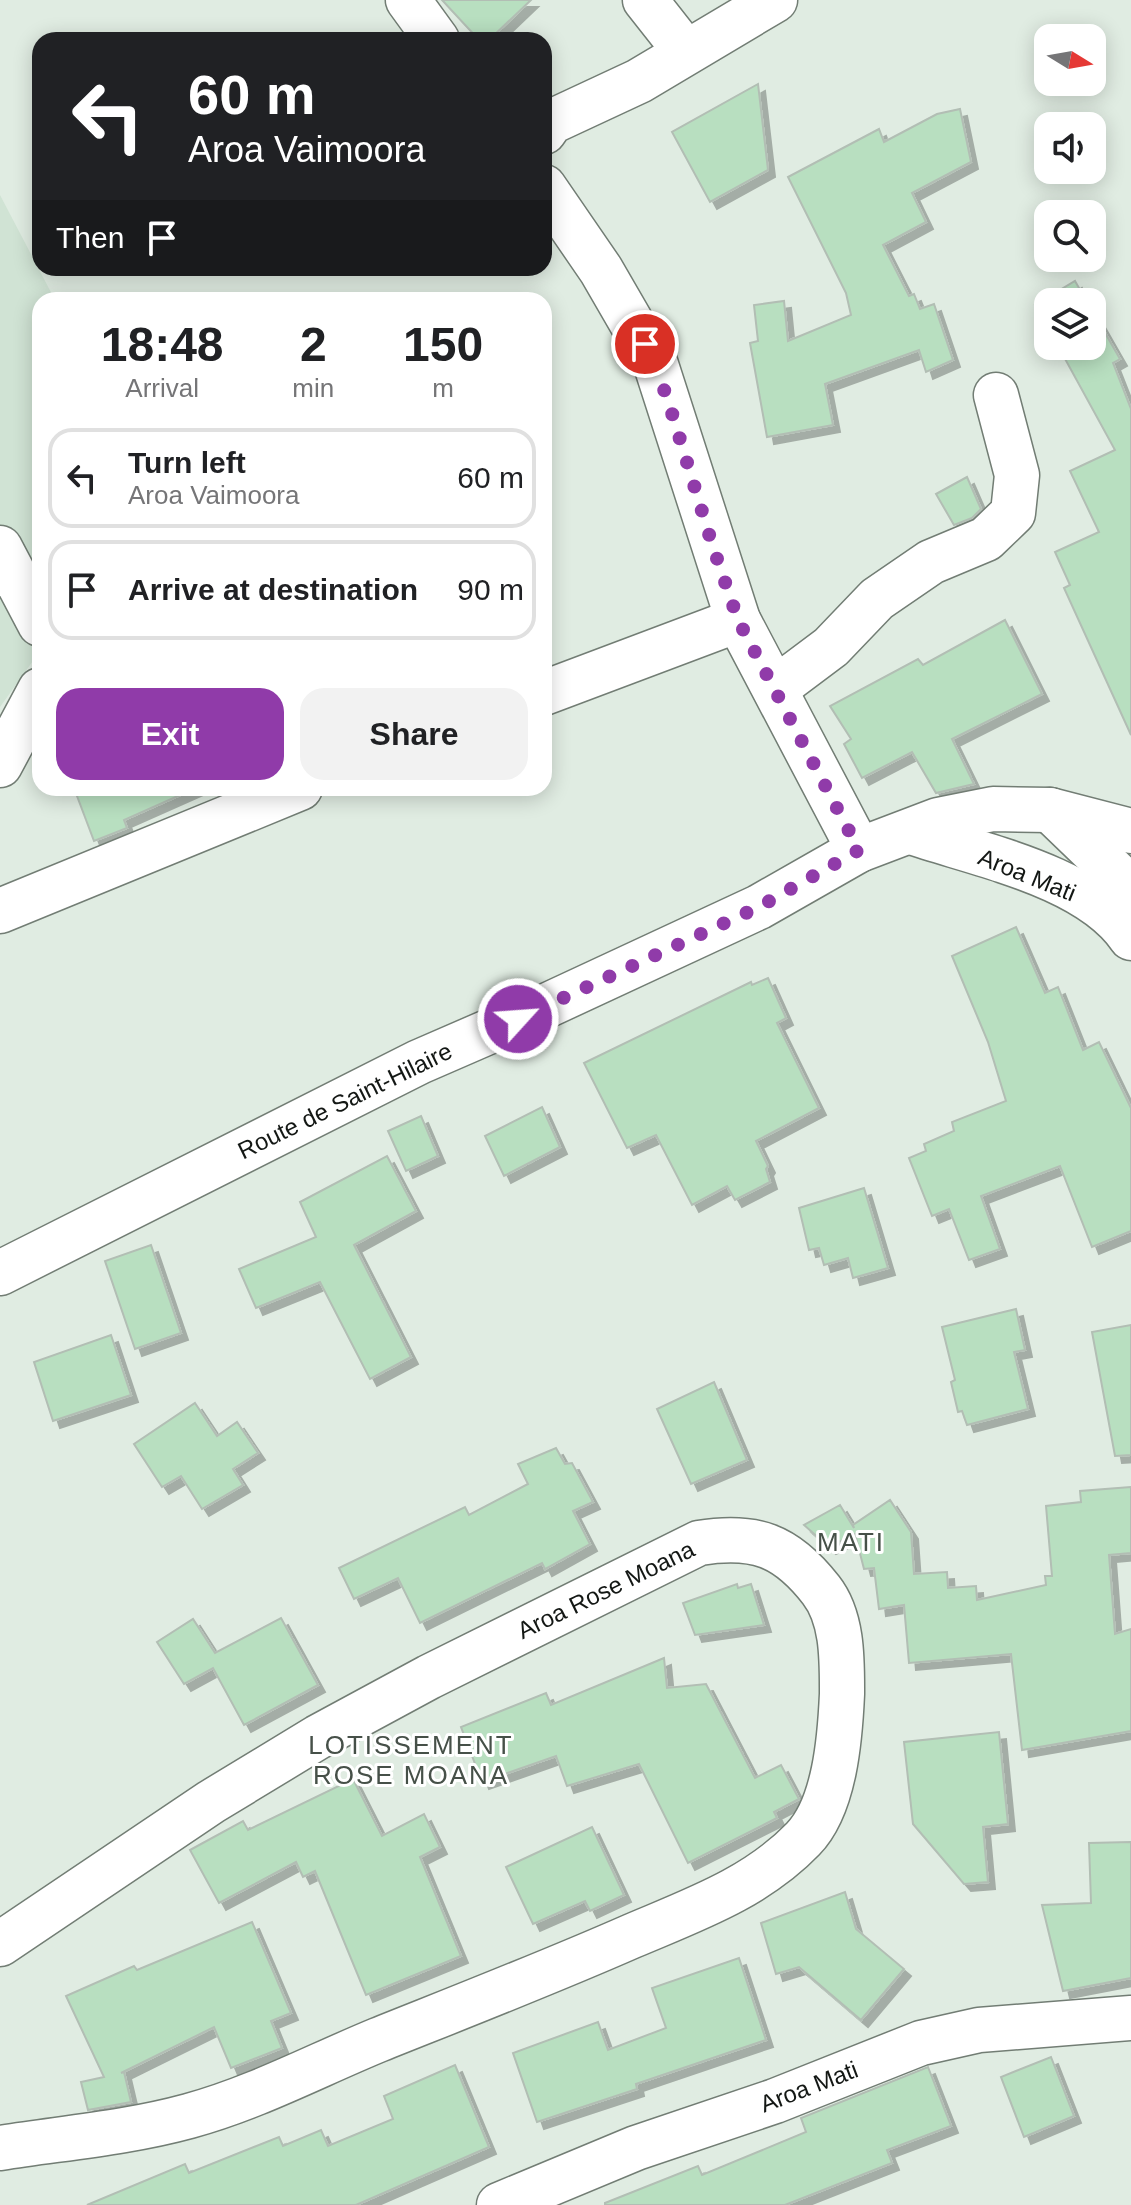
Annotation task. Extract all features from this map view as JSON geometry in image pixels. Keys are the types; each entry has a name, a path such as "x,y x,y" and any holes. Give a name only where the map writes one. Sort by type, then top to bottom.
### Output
{"street":[{"path":"408,0 431,32"},
{"path":"645,0 686,52"},
{"path":"552,122 639,81 775,0"},
{"path":"552,199 601,270 656,365 738,620 859,850"},
{"path":"775,689 831,647 877,599 931,562 986,539 1013,513 1017,475 996,395"},
{"path":"0,548 32,609"},
{"path":"552,690 738,620"},
{"path":"0,765 32,705"},
{"path":"0,911 280,796"},
{"name":"Route de Saint-Hilaire","path":"0,1273 419,1062 759,907 859,850 938,820 993,809 1050,810 1131,831"},
{"path":"1050,810 1131,888"},
{"name":"Aroa Mati","path":"911,832 1014,865 1076,891 1121,923 1131,938"},
{"name":"Aroa Rose Moana","path":"0,1944 211,1802 318,1737 429,1677 699,1543 728,1538 752,1541 779,1551 804,1567 826,1596 839,1632 842,1669 841,1729 833,1772 821,1810 806,1837 772,1867 740,1888 584,1957 292,2079 222,2105 143,2127 0,2148"},
{"name":"Aroa Mati","path":"499,2205 636,2148 775,2101 921,2043 979,2030 1131,2018"}],"shaded area":[{"path":"0,195 32,256 32,276 42,276 51,292 32,292 32,662 0,707"}],"building":[{"path":"442,0 531,0 497,32 472,32"},
{"path":"758,84 768,170 710,202 672,132"},
{"path":"960,109 971,162 912,193 926,222 883,245 909,296 914,294 920,309 934,304 953,360 926,372 919,350 825,384 833,425 767,437 750,343 758,341 754,305 784,301 788,341 851,315 846,293 788,177 879,129 884,142 937,114"},
{"path":"1075,281 1079,288 1063,288"},
{"path":"1106,334 1120,359 1113,363 1131,409 1131,735 1064,588 1070,585 1055,552 1099,532 1070,471 1115,450 1066,360 1106,360"},
{"path":"967,477 981,509 972,518 954,525 936,494"},
{"path":"1005,620 1042,694 952,739 974,784 936,793 912,752 862,778 844,744 851,739 830,706 918,659 923,665"},
{"path":"77,796 178,796 124,820 127,828 94,841"},
{"path":"1016,927 1045,993 1058,987 1083,1050 1099,1042 1131,1108 1131,1231 1092,1247 1060,1166 981,1196 1000,1249 969,1260 949,1209 932,1216 909,1158 926,1151 924,1144 954,1131 952,1122 1006,1101 988,1042 952,956"},
{"path":"768,978 786,1018 777,1023 819,1108 756,1141 768,1166 770,1182 735,1200 727,1186 692,1205 656,1135 627,1148 584,1063 751,982 752,985"},
{"path":"542,1107 560,1147 504,1176 485,1136"},
{"path":"421,1116 438,1156 406,1171 388,1131"},
{"path":"387,1156 416,1211 354,1245 411,1357 370,1379 320,1282 256,1308 239,1269 316,1237 300,1202"},
{"path":"864,1188 888,1268 853,1278 848,1258 824,1265 819,1248 809,1250 799,1208"},
{"path":"151,1245 181,1333 135,1349 105,1261"},
{"path":"1016,1309 1025,1350 1014,1352 1028,1409 967,1425 962,1411 958,1412 951,1382 955,1380 942,1327"},
{"path":"1131,1325 1131,1455 1115,1456 1092,1332"},
{"path":"111,1335 131,1395 53,1421 34,1362"},
{"path":"714,1382 747,1460 691,1484 657,1409"},
{"path":"195,1403 217,1436 237,1422 258,1453 233,1469 243,1485 202,1509 181,1476 162,1487 134,1444"},
{"path":"556,1448 565,1464 572,1463 593,1502 573,1511 590,1544 545,1569 542,1563 420,1623 398,1578 354,1599 339,1568 465,1507 469,1515 528,1484 518,1464"},
{"path":"1131,1487 1131,1553 1109,1555 1115,1634 1131,1629 1131,1731 1022,1750 1011,1654 909,1663 904,1605 879,1609 874,1568 864,1569 855,1534 829,1547 804,1525 840,1505 854,1528 853,1525 890,1500 911,1532 914,1574 947,1572 948,1588 976,1586 977,1600 1046,1585 1045,1576 1052,1576 1046,1506 1081,1502 1080,1491"},
{"path":"737,1584 738,1588 751,1584 764,1625 695,1635 683,1603"},
{"path":"281,1618 318,1685 244,1725 213,1668 184,1684 157,1642 193,1619 215,1653"},
{"path":"664,1658 667,1688 706,1684 755,1778 781,1765 799,1799 774,1812 777,1818 688,1863 639,1764 567,1786 556,1756 482,1782 461,1727 546,1693 551,1705"},
{"path":"999,1732 1008,1824 983,1827 988,1882 964,1884 913,1824 904,1742"},
{"path":"353,1779 382,1836 424,1814 440,1847 420,1857 461,1956 366,1995 315,1871 303,1877 296,1862 219,1903 190,1850 243,1821 248,1830"},
{"path":"592,1827 624,1895 590,1911 585,1901 533,1924 506,1867"},
{"path":"1131,1842 1131,1978 1063,1991 1042,1905 1091,1903 1089,1843"},
{"path":"845,1892 856,1929 904,1969 861,2020 799,1967 776,1974 761,1923"},
{"path":"252,1922 291,2013 271,2021 282,2048 231,2068 214,2027 121,2073 124,2072 131,2102 88,2110 81,2082 104,2077 66,1996 134,1966 137,1970"},
{"path":"739,1958 766,2040 636,2084 637,2089 537,2122 513,2053 598,2022 608,2050 666,2028 652,1988"},
{"path":"1051,2057 1074,2116 1024,2137 1001,2077"},
{"path":"455,2065 489,2147 356,2205 87,2205 185,2164 189,2173 279,2137 283,2146 321,2130 328,2146 393,2119 384,2096"},
{"path":"928,2067 951,2126 887,2150 892,2163 785,2205 605,2205 698,2166 702,2175 806,2132 801,2118"}],"district":[{"name":"MATI","path":"851,1542"},
{"name":"LOTISSEMENT ROSE MOANA","path":"411,1760"}],"route":[{"path":"518,1019 759,907 859,850 738,620 667,397 645,344"}]}
